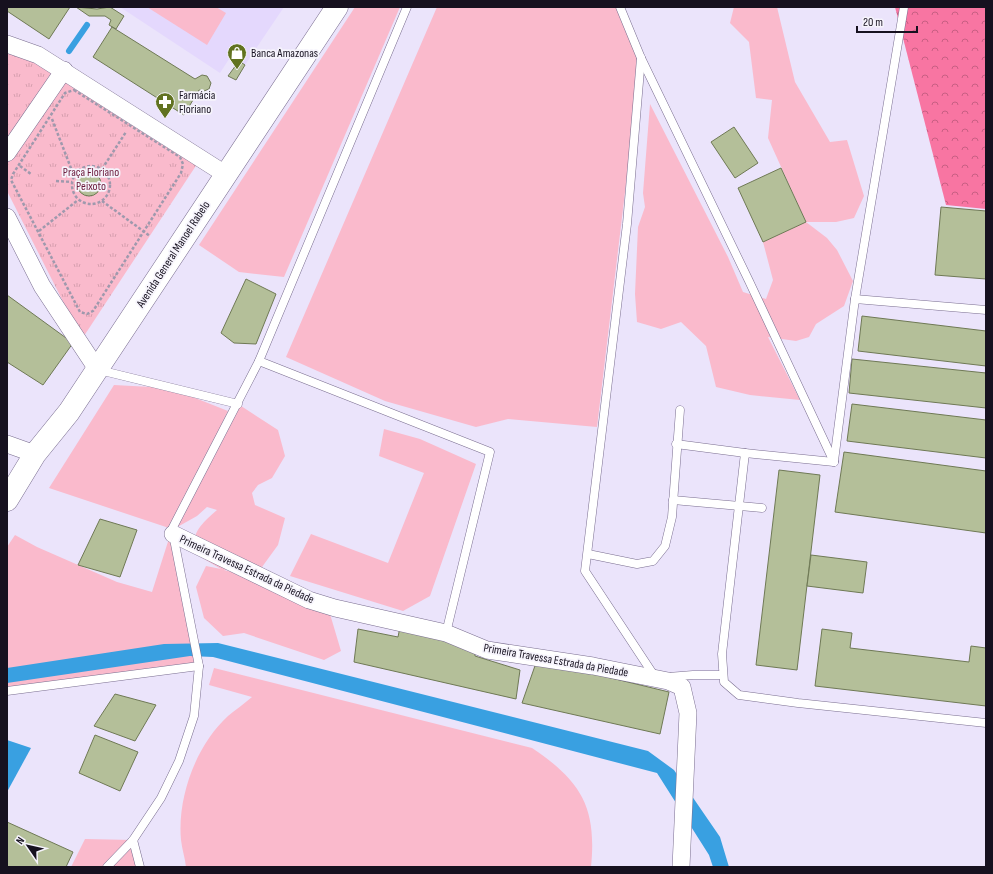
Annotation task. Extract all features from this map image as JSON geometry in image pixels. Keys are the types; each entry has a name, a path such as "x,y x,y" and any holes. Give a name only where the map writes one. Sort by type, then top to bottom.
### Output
{"main road":[{"name":"Avenida General Manoel Rabelo","path":"7,500 35,454 69,412 225,174 337,7"}],"street":[{"path":"7,44 38,55 64,70 225,174"},
{"path":"13,159 64,70"},
{"path":"7,217 42,286 97,369"},
{"path":"7,444 35,454"},
{"name":"Primeira Travessa Estrada da Piedade","path":"173,534 309,600 335,608 446,633 487,650 593,666 668,680 682,687 688,713 681,867"}],"lane":[{"path":"107,867 133,840 160,798 179,761 194,716 199,666 172,529 238,404 258,361 407,7"},
{"path":"620,7 641,58 749,281 834,462"},
{"path":"834,462 855,299 904,7"},
{"path":"641,58 627,224 585,571 656,678 693,675 723,675"},
{"path":"855,299 986,310"},
{"path":"258,361 490,452 446,633"},
{"path":"97,369 238,404"},
{"path":"588,554 637,564 653,561 665,546 672,517 676,444 680,410"},
{"path":"676,444 834,462"},
{"path":"745,453 722,654 724,682 739,695 986,723"},
{"path":"673,500 762,508"},
{"path":"7,691 199,666"},
{"path":"133,840 140,867"}],"path":[{"path":"74,90 180,157 184,164 181,173 93,311 87,314 80,312 11,180 13,159 51,116 65,93 74,90"},
{"path":"51,116 74,176"},
{"path":"102,168 130,126"},
{"path":"13,159 31,174"},
{"path":"89,166 102,168 111,185 106,197 102,201 90,204 78,200 74,195 72,182 74,176 83,167 89,166"},
{"path":"56,181 72,182"},
{"path":"39,231 78,200"},
{"path":"102,201 150,236"}],"shaded area":[{"path":"120,7 284,7 245,65 231,56 220,73"}],"green space":[{"path":"147,7 216,7 226,13 207,45"},
{"path":"355,7 400,7 284,277 239,272 199,245"},
{"path":"437,7 620,7 641,58 597,427 508,419 476,427 385,401 286,357"},
{"path":"734,7 777,7 795,82 830,142 847,140 864,196 854,218 836,222 806,222 768,138 772,100 756,98 749,42 730,23"},
{"path":"895,7 986,7 986,209 946,205"},
{"name":"Praça Floriano Peixoto","path":"7,52 65,68 203,155 82,339 7,191"},
{"path":"650,104 728,257 743,292 766,299 773,280 763,242 806,222 827,238 837,250 853,281 844,306 816,324 809,337 796,341 768,337 800,400 750,395 716,387 706,346 681,322 661,329 637,322 635,294 638,227 645,207 643,193"},
{"path":"114,385 170,388 228,411 178,517 238,404 278,430 285,456 272,478 258,485 252,493 255,505 285,518 278,545 262,567 248,566 224,570 252,577 330,614 341,651 324,660 244,633 223,636 204,618 196,587 206,566 221,569 194,553 193,546 196,534 207,519 217,510 207,507 197,516 172,530 199,666 7,691 7,547 15,535 37,547 117,582 152,592 172,529 49,488"},
{"path":"384,429 420,439 476,464 430,596 403,611 290,576 311,534 388,563 424,473 379,456"},
{"path":"214,668 532,748 563,772 574,784 582,797 588,812 591,828 591,867 186,867 181,840 181,824 182,807 191,773 198,757 217,728 228,716 252,697 209,685"},
{"path":"85,839 133,840 142,867 71,867"}],"water":[{"path":"218,643 648,751 674,770 720,837 729,867 713,867 709,855 657,773 213,657 190,656 7,683 7,668 164,644"},
{"path":"7,740 31,748 7,792"}],"building":[{"path":"7,7 70,7 49,39 7,11"},
{"path":"76,7 97,9 110,7 124,16 116,29 109,25 111,20 105,16 89,16"},
{"path":"112,27 195,79 202,75 207,76 211,83 209,89 204,91 199,90 184,115 93,57"},
{"name":"Banca Amazonas","path":"239,61 245,65 236,80 228,76"},
{"path":"734,127 758,163 735,178 711,142"},
{"path":"781,168 806,222 763,242 738,188"},
{"path":"89,172 94,173 100,179 100,189 94,195 89,196 84,195 78,189 77,184 78,179 84,173"},
{"path":"941,207 986,211 986,279 935,275"},
{"path":"246,279 276,294 256,344 234,343 221,333"},
{"path":"7,295 73,343 43,385 7,362"},
{"path":"862,316 986,331 986,366 858,351"},
{"path":"852,359 986,373 986,408 849,393"},
{"path":"852,404 986,420 986,458 847,441"},
{"path":"844,452 986,471 986,533 835,512"},
{"path":"779,470 820,475 797,670 756,665"},
{"path":"100,519 137,530 120,577 78,565"},
{"path":"811,555 867,562 863,593 807,586"},
{"path":"400,627 475,649 475,656 520,670 516,699 354,662 358,629 398,637"},
{"path":"822,629 852,633 850,648 969,662 971,646 986,648 986,706 815,686"},
{"path":"537,660 669,692 660,734 522,703"},
{"path":"115,694 156,705 135,741 94,726"},
{"path":"95,735 138,752 120,791 79,773"},
{"path":"7,822 73,852 66,867 7,867"}],"waterway":[{"path":"69,51 87,25"}],"place":[{"name":"Banca Amazonas","path":"237,70"},
{"name":"Farmácia Floriano","path":"165,119"}]}
